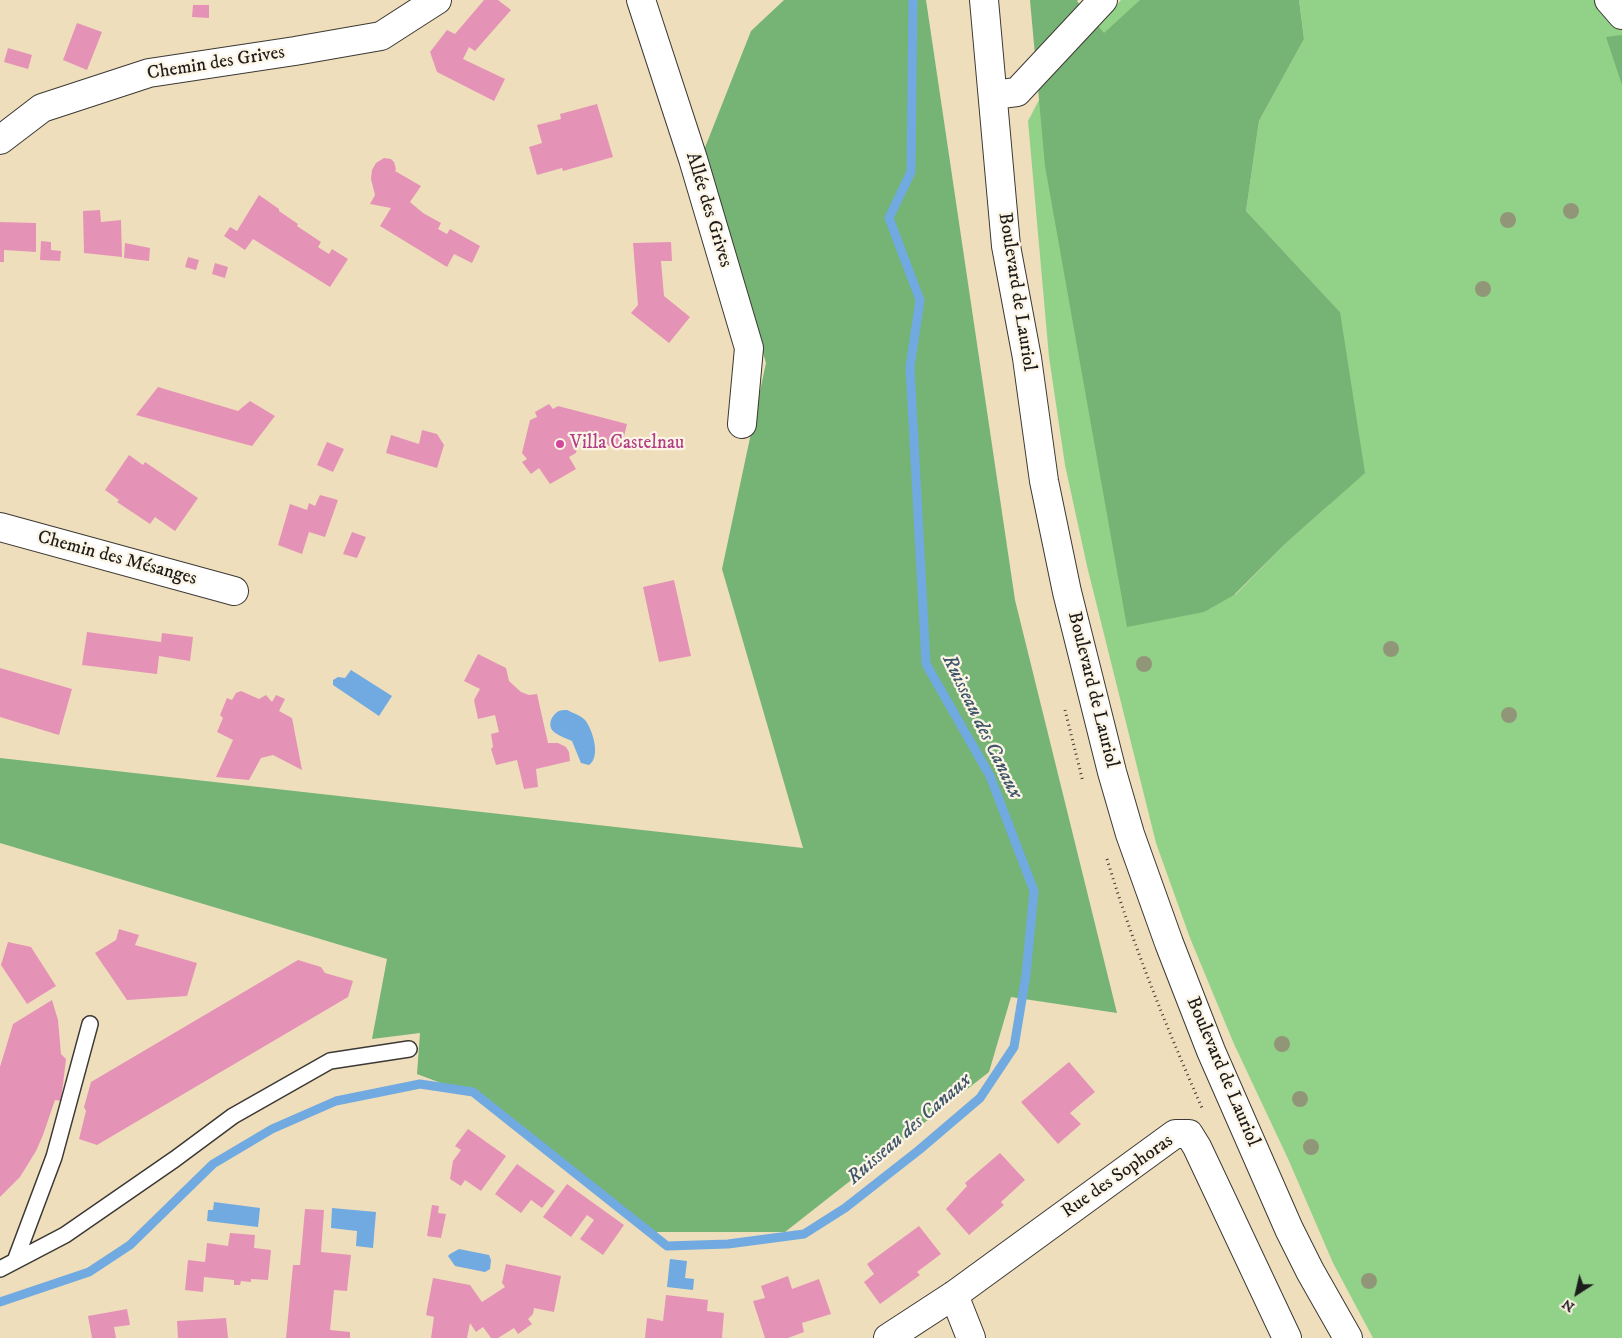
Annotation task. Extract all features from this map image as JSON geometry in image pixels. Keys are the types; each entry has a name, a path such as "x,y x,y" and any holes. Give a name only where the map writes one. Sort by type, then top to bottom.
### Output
{"street":[{"name":"Chemin des Grives","path":"0,140 42,108 149,74 381,36 437,0"},
{"name":"Allée des Grives","path":"641,0 693,159 750,348 742,424"},
{"name":"Boulevard de Lauriol","path":"984,0 1006,246 1027,358 1044,481 1067,592 1112,772 1130,834 1211,1051 1289,1230 1348,1338"},
{"path":"993,95 1017,92 1102,0"},
{"path":"1609,0 1622,15"},
{"name":"Chemin des Mésanges","path":"0,527 234,591"},
{"name":"Rue des Sophoras","path":"888,1338 954,1295 1175,1134 1189,1134 1197,1148 1287,1338"},
{"path":"954,1295 971,1338"}],"lane":[{"path":"15,1261 54,1157 90,1024"},
{"path":"0,1269 65,1235 175,1160 232,1116 330,1061 409,1049"}],"green space":[{"path":"784,0 926,0 1015,600 1117,1013 1011,997 989,1072 785,1232 648,1232 470,1094 417,1074 420,1033 372,1039 387,959 0,843 0,758 803,848 722,569 766,363 704,150 751,31"},
{"path":"1030,0 1078,0 1104,33 1140,0 1299,0 1304,39 1259,121 1246,211 1340,312 1365,473 1285,544 1234,595 1204,612 1127,627 1045,166"},
{"path":"1121,0 1202,0 1235,595 1285,544 1329,505 1340,312 1246,211 1259,121 1304,39 1299,0 1622,0 1622,1338 1373,1338 1333,1263 1289,1161 1234,1044 1190,938 1156,843 1087,566 1065,465 1049,357 1028,121 1048,83"},
{"path":"1622,35 1622,85 1606,37"}],"water":[{"path":"351,670 392,696 379,716 333,685 333,680 338,677 345,678"},
{"path":"567,710 583,718 591,730 595,756 589,765 581,763 572,741 552,730 550,724 554,715 560,711"},
{"path":"214,1202 260,1208 258,1227 207,1221 208,1210 213,1210"},
{"path":"332,1208 376,1212 373,1248 356,1246 357,1231 331,1228"},
{"path":"459,1249 489,1255 491,1260 490,1269 485,1272 455,1266 448,1256"},
{"path":"670,1259 687,1261 685,1278 694,1279 693,1290 667,1287"}],"building":[{"path":"484,0 498,0 511,10 475,51 469,47 463,59 505,79 494,101 437,72 430,52 447,30 455,34"},
{"path":"193,5 209,5 209,18 192,17"},
{"path":"77,23 102,32 87,70 63,60"},
{"path":"8,48 32,55 28,69 4,62"},
{"path":"597,104 613,157 563,171 562,168 537,175 529,147 542,143 537,125 561,119 560,114"},
{"path":"384,158 391,159 394,162 395,171 421,186 410,202 423,213 441,223 438,229 447,234 450,229 480,246 472,263 454,254 447,267 380,226 391,208 370,204 375,195 371,179 372,170 376,163"},
{"path":"259,195 298,224 297,226 321,242 318,247 329,254 332,249 348,259 330,287 253,239 245,250 224,236 230,227 237,231"},
{"path":"100,210 101,222 121,220 122,257 84,253 83,211"},
{"path":"0,222 36,223 36,252 4,250 4,262 0,262"},
{"path":"41,241 51,242 51,250 61,251 60,261 40,260"},
{"path":"671,242 672,261 661,261 664,296 690,317 669,343 631,313 638,305 633,243"},
{"path":"125,243 150,248 149,261 124,258"},
{"path":"188,257 199,260 196,270 185,267"},
{"path":"215,263 228,267 225,278 212,274"},
{"path":"158,387 238,411 250,401 275,416 252,446 136,415"},
{"path":"549,404 553,409 558,406 627,424 621,449 574,437 578,443 576,453 569,457 576,469 550,484 539,468 531,474 522,462 527,459 522,453 530,420 537,417 535,412"},
{"path":"422,430 437,434 444,445 437,468 386,453 391,435 419,444"},
{"path":"327,442 344,449 333,472 317,465"},
{"path":"129,455 143,465 145,462 198,498 175,531 155,517 150,524 117,502 119,500 105,490"},
{"path":"320,495 338,500 325,537 309,532 302,554 278,545 290,504 307,510 309,503 315,506"},
{"path":"352,532 366,537 357,558 343,554"},
{"path":"674,580 691,656 659,662 643,587"},
{"path":"87,632 161,642 162,633 193,637 190,661 159,656 157,674 82,665"},
{"path":"478,654 506,668 509,681 521,692 529,695 537,694 548,743 558,743 566,747 569,752 570,761 536,769 538,787 524,789 517,760 496,765 491,749 493,747 491,734 499,732 495,715 478,719 474,700 480,689 464,681"},
{"path":"0,668 72,689 59,735 0,717"},
{"path":"241,691 259,699 266,695 272,702 276,695 285,699 279,711 292,718 302,770 273,755 261,758 249,780 216,777 233,740 217,732 223,718 220,715 227,698 232,700 236,693"},
{"path":"119,929 139,935 135,945 197,963 187,996 127,1000 95,953 116,940"},
{"path":"8,942 31,947 56,986 27,1004 1,965"},
{"path":"298,960 321,967 325,973 353,981 348,997 97,1145 79,1139 86,1111 84,1107 91,1082"},
{"path":"52,1000 58,1020 61,1054 66,1059 61,1101 55,1100 36,1151 20,1177 0,1197 0,1067 13,1024"},
{"path":"1069,1062 1095,1092 1070,1113 1081,1124 1058,1144 1021,1102"},
{"path":"468,1129 506,1156 481,1191 465,1180 461,1186 450,1179 453,1161 461,1150 455,1146"},
{"path":"1000,1153 1025,1180 1001,1202 1004,1205 969,1235 946,1209 967,1186 965,1183"},
{"path":"517,1164 555,1191 542,1208 531,1200 521,1213 495,1194"},
{"path":"567,1184 624,1225 603,1255 580,1239 594,1220 587,1215 571,1237 543,1217"},
{"path":"432,1205 439,1206 438,1213 446,1214 441,1238 427,1236"},
{"path":"305,1209 324,1210 321,1252 351,1255 347,1291 334,1290 330,1330 350,1332 350,1338 286,1338 293,1265 300,1265"},
{"path":"919,1226 941,1254 917,1272 920,1275 880,1304 864,1282 874,1274 867,1264"},
{"path":"230,1233 255,1235 254,1248 271,1250 268,1280 251,1279 251,1282 241,1281 240,1285 234,1285 234,1280 204,1277 203,1292 185,1290 188,1260 205,1262 207,1243 228,1246"},
{"path":"506,1264 561,1276 554,1312 534,1308 533,1314 528,1319 532,1324 518,1334 514,1328 498,1338 491,1338 483,1327 476,1332 470,1323 467,1338 431,1338 434,1317 426,1315 433,1278 470,1285 482,1302 505,1287 502,1283"},
{"path":"788,1276 792,1289 819,1279 831,1314 802,1323 804,1332 788,1338 765,1338 753,1301 765,1298 761,1286"},
{"path":"666,1295 708,1300 707,1311 724,1313 722,1338 645,1338 647,1318 663,1321"},
{"path":"127,1309 130,1325 114,1327 116,1338 92,1338 88,1316"},
{"path":"226,1318 228,1338 178,1338 177,1321"}],"waterway":[{"name":"Ruisseau des Canaux","path":"0,1302 89,1272 130,1245 213,1164 272,1129 336,1101 420,1084 473,1092 667,1246 728,1244 804,1234 845,1208 919,1150 980,1098 1014,1047 1026,975 1034,891 990,776 926,664 910,367 920,300 889,218 911,172 913,0"}],"place":[{"name":"Villa Castelnau","path":"560,444"}]}
